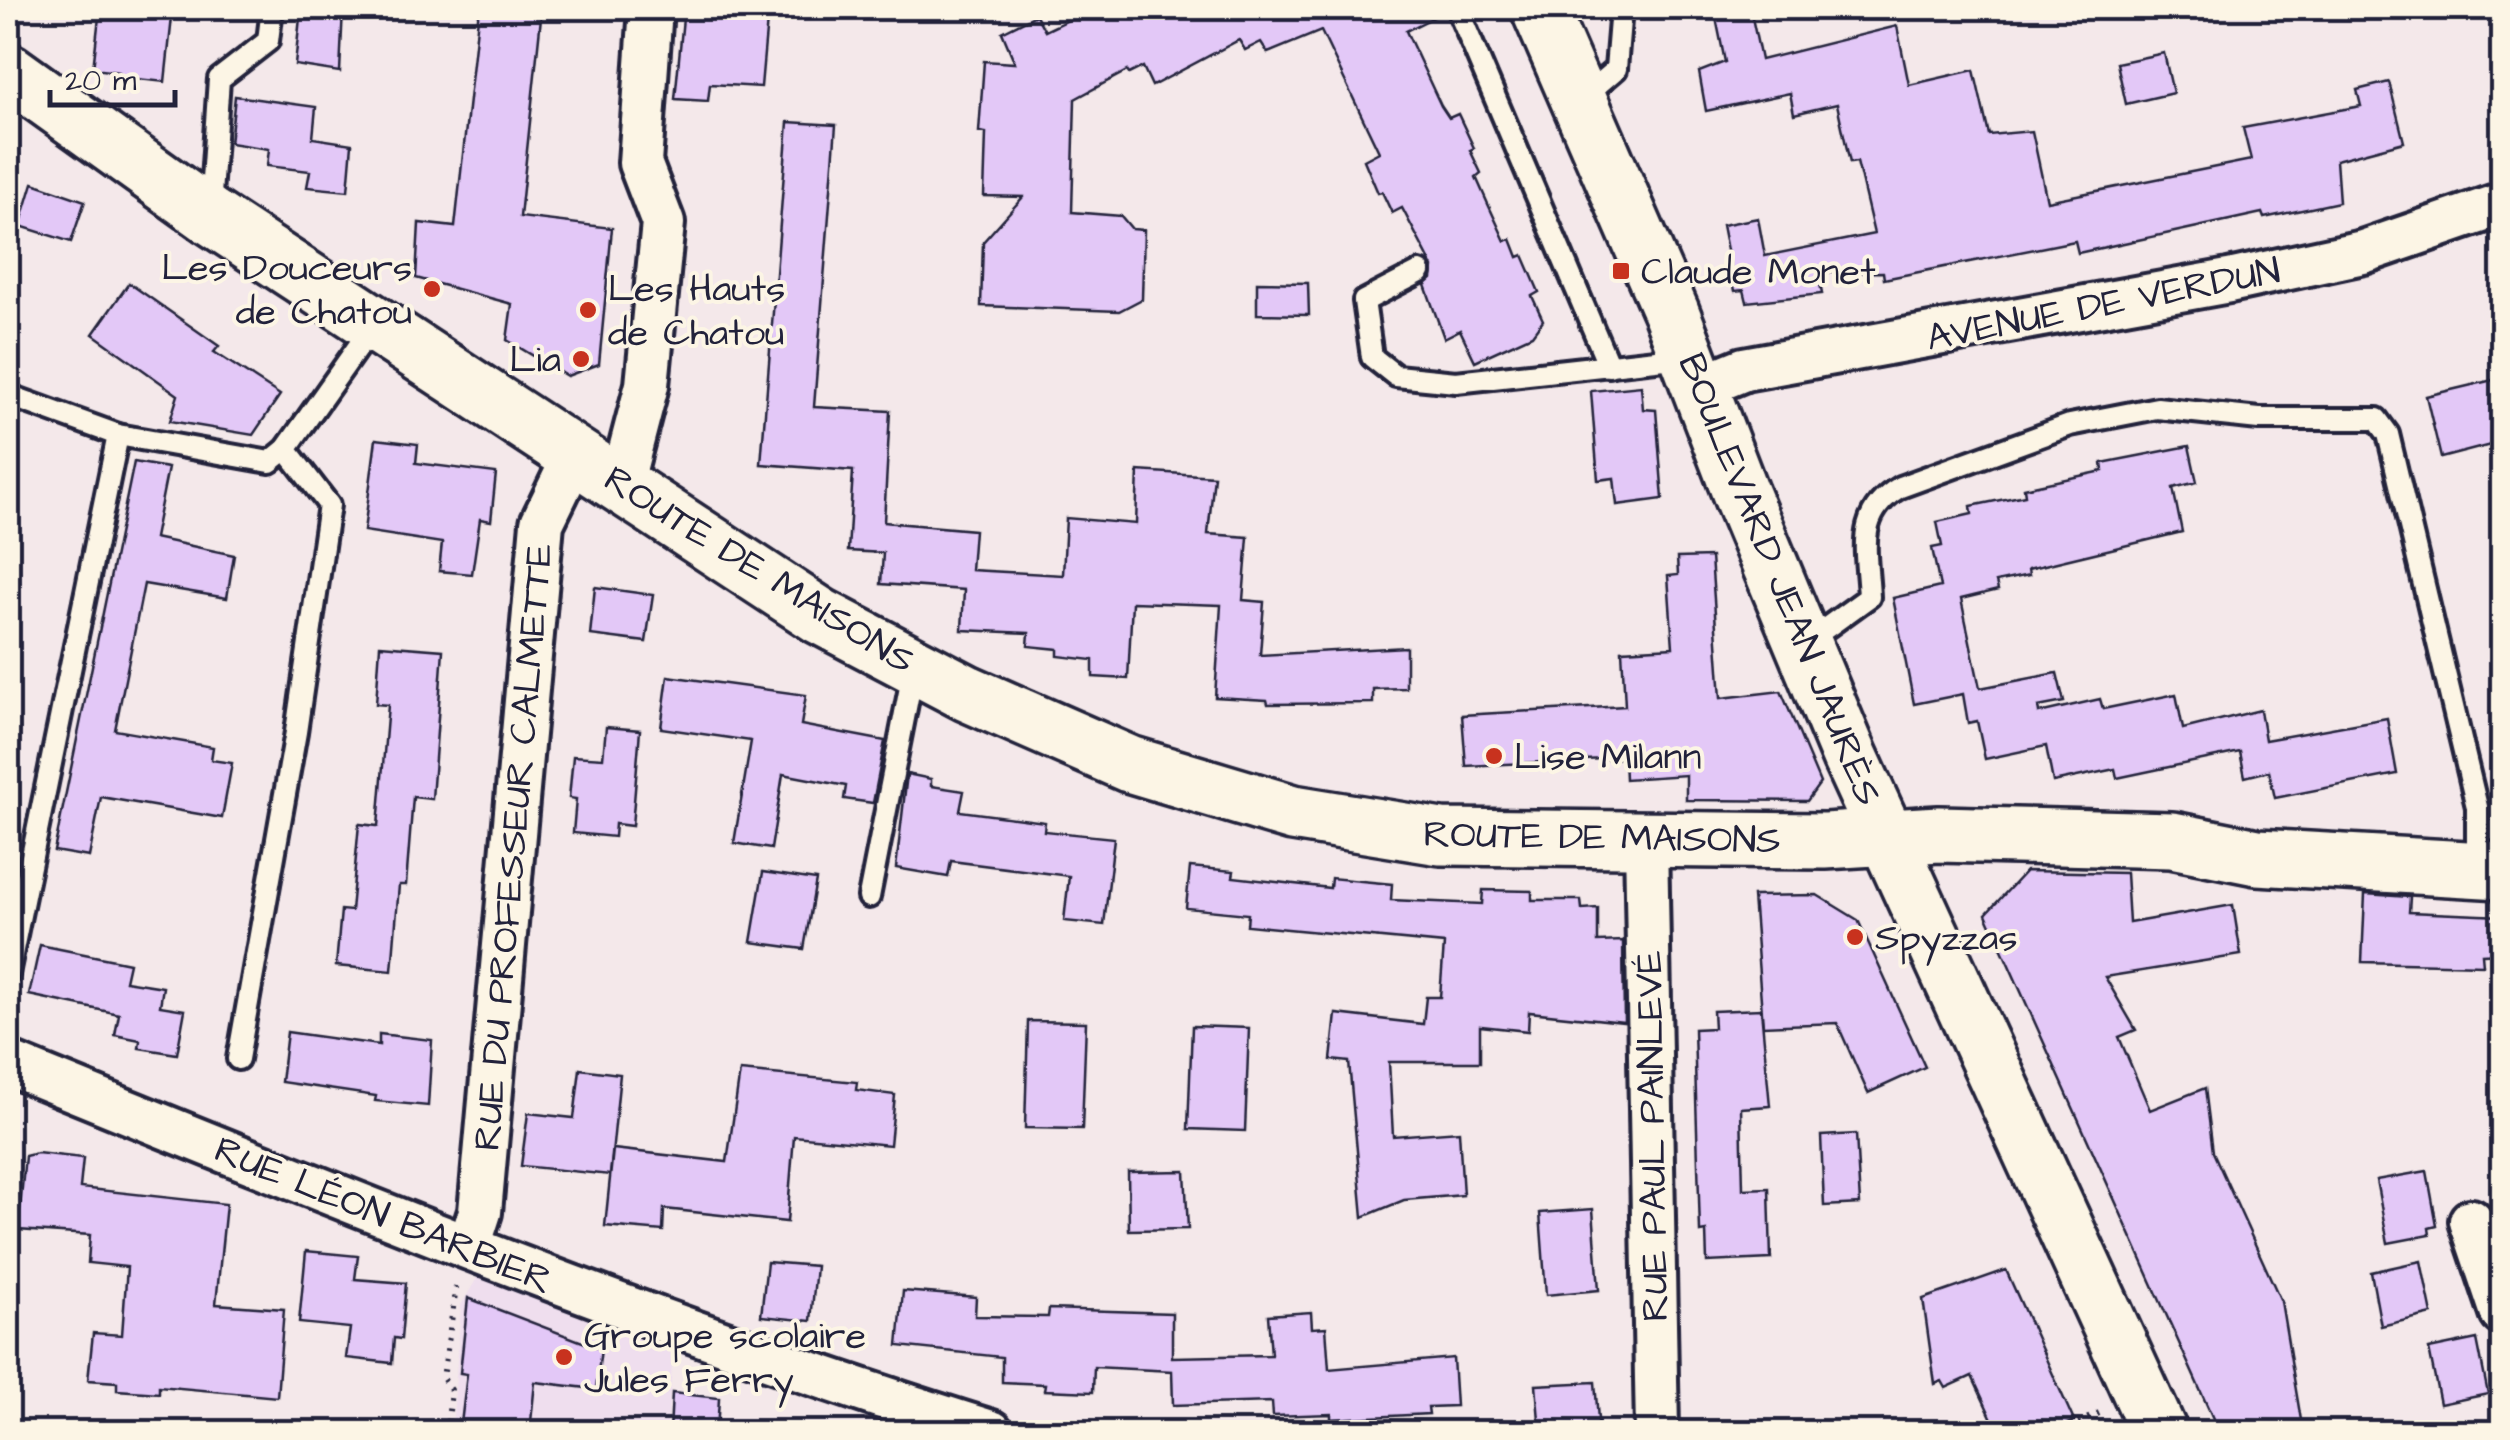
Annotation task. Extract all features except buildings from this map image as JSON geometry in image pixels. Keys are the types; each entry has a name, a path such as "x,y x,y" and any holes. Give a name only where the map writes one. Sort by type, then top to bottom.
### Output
{"street":[{"path":"621,486 647,384 663,223 640,163 651,8"},
{"name":"BOULEVARD JEAN JAURÈS","path":"1539,8 1888,837 2159,1432"},
{"name":"ROUTE DE MAISONS","path":"8,71 210,216 820,616 967,694 1129,764 1293,813 1441,837 2172,840 2256,857 2490,871"},
{"name":"AVENUE DE VERDUN","path":"1688,355 1744,369 2229,281 2363,252 2502,204"},
{"name":"RUE DU PROFESSEUR CALMETTE","path":"469,1246 480,1212 542,523 574,455"},
{"name":"RUE PAUL PAINLEVÉ","path":"1646,840 1657,1432"},
{"name":"RUE LÉON BARBIER","path":"8,1063 410,1226 673,1327 991,1432"},
{"path":"2471,1221 2499,1288"}],"lane":[{"path":"210,216 219,80 268,41 272,8"},
{"path":"1457,8 1609,366"},
{"path":"1579,101 1616,69 1621,8"},
{"path":"1420,272 1364,301 1372,357 1396,376 1456,382 1688,355"},
{"path":"8,395 118,435 270,462 286,449 373,325"},
{"path":"1804,644 1869,598 1866,524 1880,499 1900,486 2070,425 2157,408 2259,419 2377,419 2388,434 2490,871"},
{"path":"8,974 118,435"},
{"path":"238,1059 296,732 329,504 286,449"},
{"path":"869,897 914,665"}],"path":[{"path":"448,1432 451,1390 443,1378 454,1295 469,1246"}],"shaded area":[{"name":"Groupe scolaire Jules Ferry","path":"483,1268 674,1339 667,1432 452,1432 461,1305"}],"place":[{"name":"Claude Monet","path":"1621,271"},
{"name":"Les Douceurs de Chatou","path":"432,289"},
{"name":"Les Hauts de Chatou","path":"588,310"},
{"name":"Lia","path":"581,359"},
{"name":"Lise Milann","path":"1494,756"},
{"name":"Spyzzas","path":"1855,937"},
{"name":"Groupe scolaire Jules Ferry","path":"564,1357"}]}
